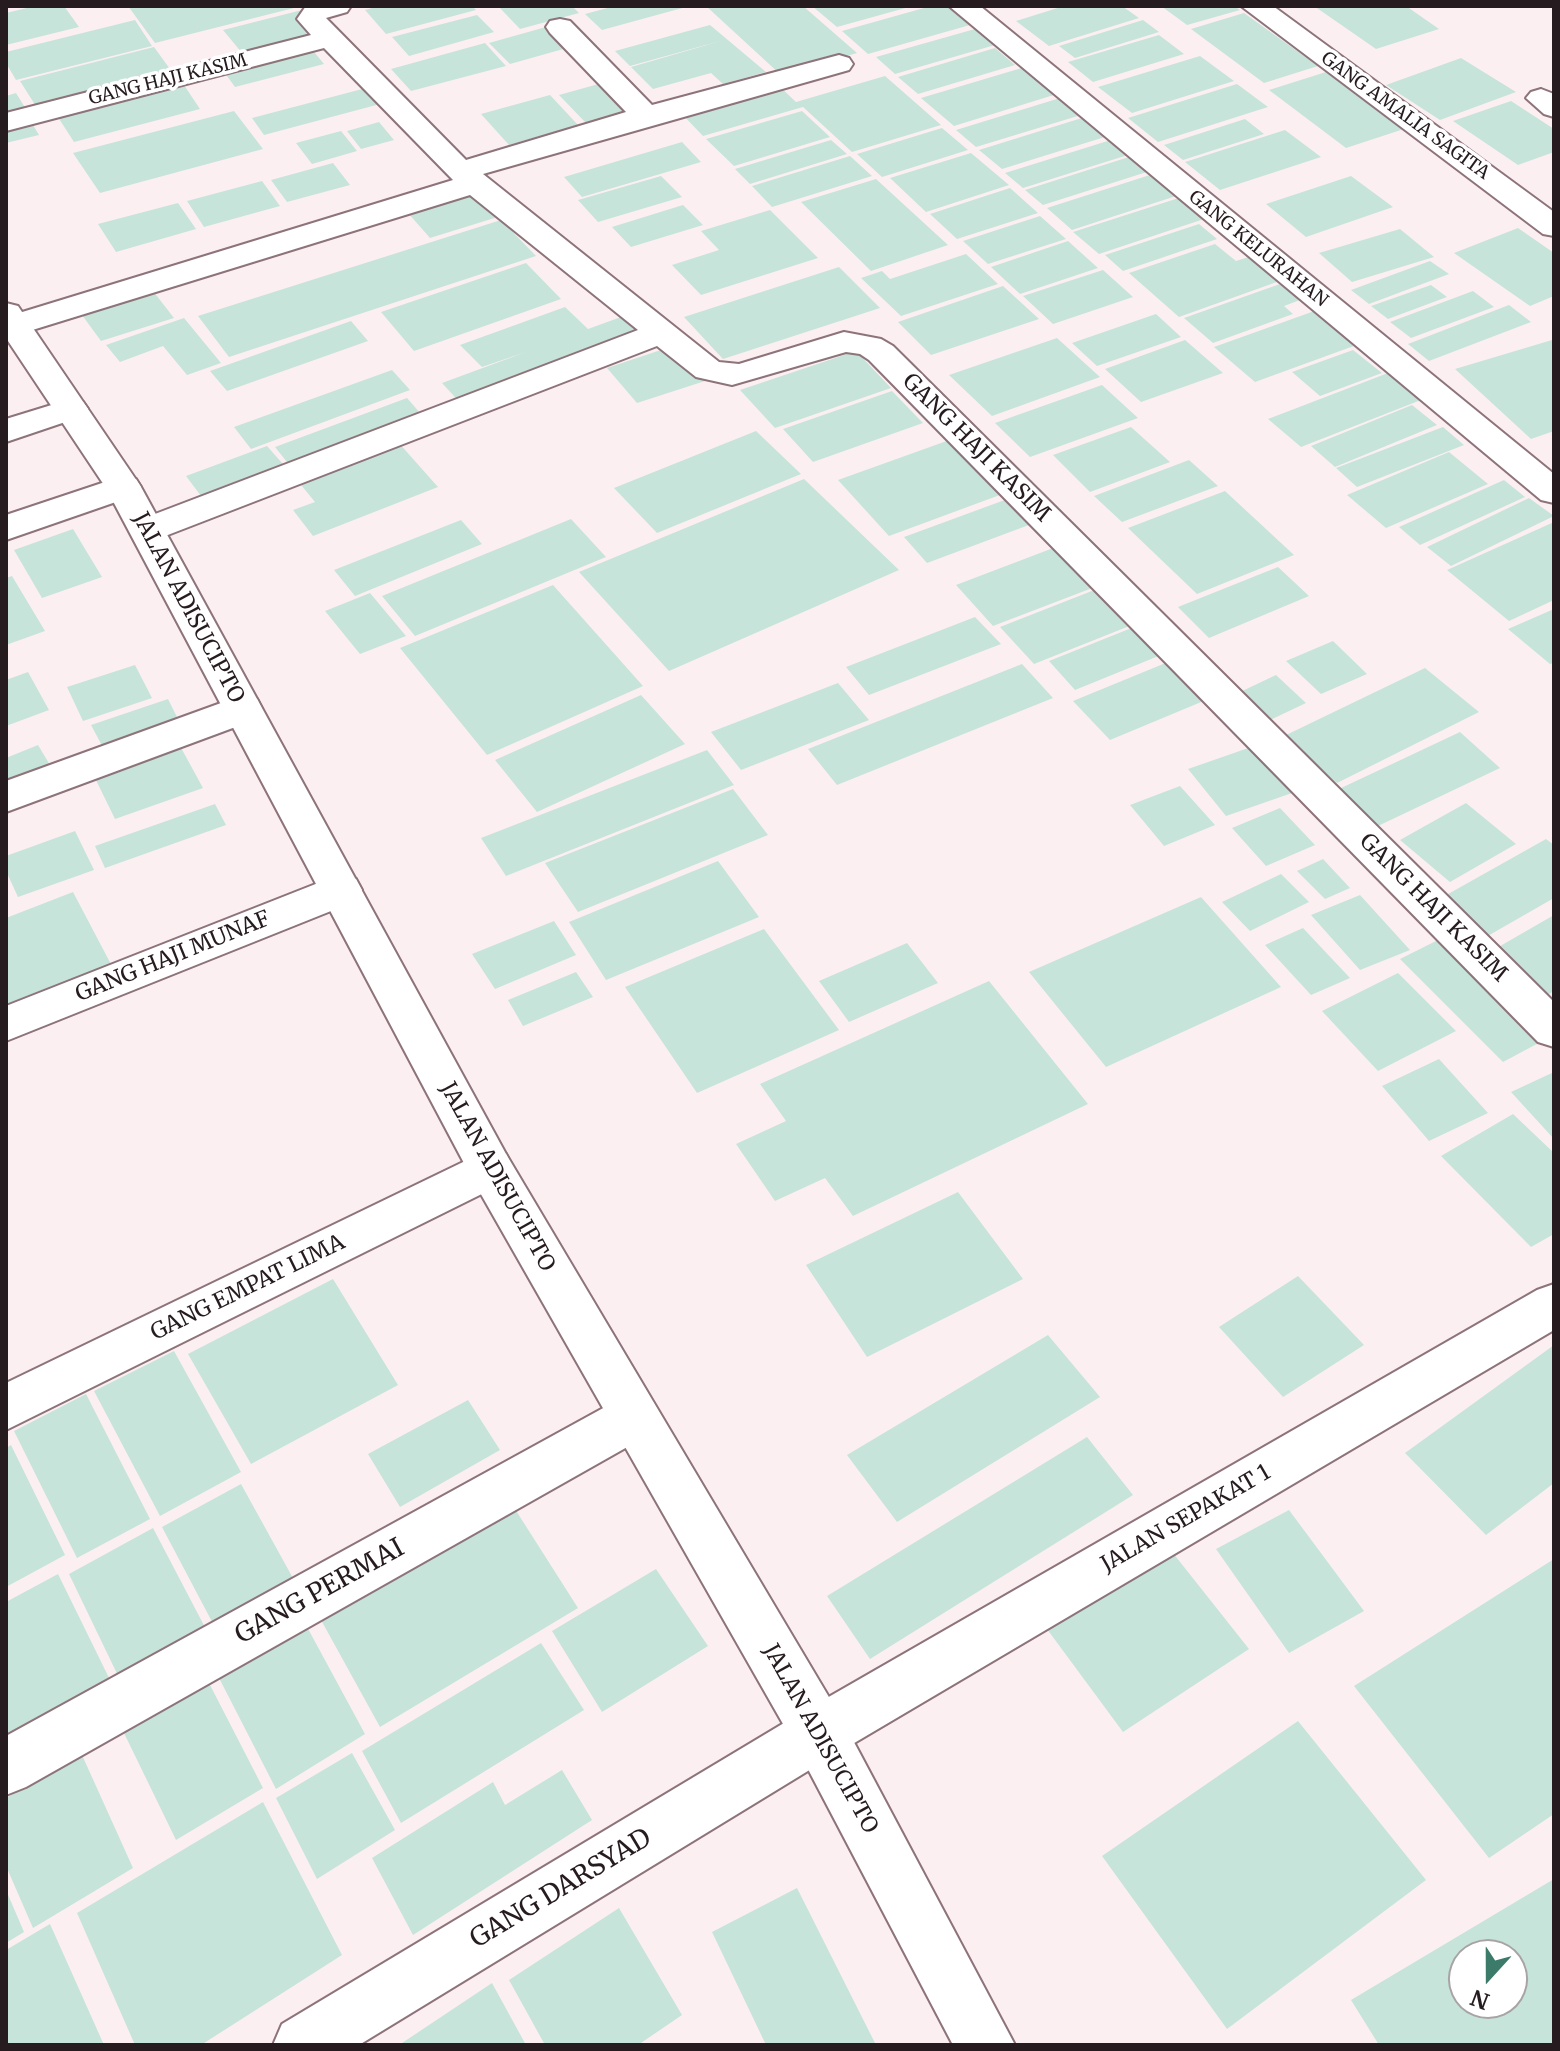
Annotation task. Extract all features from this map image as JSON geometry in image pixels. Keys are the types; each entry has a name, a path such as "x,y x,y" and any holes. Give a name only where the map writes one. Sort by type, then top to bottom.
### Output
{"street":[{"name":"GANG KELURAHAN","path":"963,6 1554,492"},
{"name":"GANG AMALIA SAGITA","path":"1255,6 1554,227"},
{"name":"GANG HAJI KASIM","path":"6,122 334,22 468,177 708,370 732,375 832,344 856,342 881,353 1554,1030"},
{"path":"560,27 646,116"},
{"path":"10,319 468,177 646,116 839,64"},
{"name":"JALAN ADISUCIPTO","path":"10,319 123,487 490,1168 819,1733 985,2045"},
{"path":"147,530 661,333"},
{"path":"6,431 71,409"},
{"path":"6,528 123,487"},
{"path":"6,797 243,709"},
{"name":"GANG HAJI MUNAF","path":"6,1024 341,890"},
{"name":"GANG EMPAT LIMA","path":"6,1408 490,1168"},
{"name":"JALAN SEPAKAT 1","path":"819,1733 1554,1305"},
{"name":"GANG PERMAI","path":"6,1767 634,1417"},
{"name":"GANG DARSYAD","path":"303,2045 819,1733"}],"building":[{"path":"35,6 64,6 79,27 6,45 6,13"},
{"path":"128,6 298,6 298,7 155,43"},
{"path":"379,6 472,6 476,10 386,34 365,10"},
{"path":"498,6 572,6 579,13 520,29"},
{"path":"615,6 686,7 602,30 585,14"},
{"path":"706,6 803,6 857,53 781,75"},
{"path":"812,6 908,6 909,7 837,27"},
{"path":"931,6 947,6 970,25 868,54 842,31"},
{"path":"1064,6 1122,6 1139,18 1049,46 1016,21"},
{"path":"1161,6 1234,6 1240,10 1187,25"},
{"path":"1314,6 1406,6 1439,29 1376,49"},
{"path":"302,10 321,32 285,41 291,47 247,59 223,30"},
{"path":"1244,13 1318,66 1264,83 1191,29"},
{"path":"477,15 494,32 409,56 392,37"},
{"path":"135,20 152,46 16,80 6,63 6,52"},
{"path":"1143,20 1159,32 1075,58 1059,46"},
{"path":"553,25 574,46 510,64 489,43"},
{"path":"710,25 766,72 723,84 711,73 653,89 631,67 724,40 630,66 615,51"},
{"path":"975,29 995,45 895,74 876,57"},
{"path":"1159,35 1184,54 1093,82 1068,62"},
{"path":"485,43 506,66 411,91 391,69"},
{"path":"154,47 175,76 39,111 20,81"},
{"path":"310,47 324,64 235,87 222,69"},
{"path":"995,48 1015,65 918,94 898,77"},
{"path":"1200,56 1234,81 1132,113 1098,87"},
{"path":"1461,58 1516,92 1440,120 1386,85"},
{"path":"1025,67 1057,94 954,126 921,98"},
{"path":"1326,72 1404,129 1346,148 1269,90"},
{"path":"885,76 941,125 852,152 803,107 703,136 680,112 777,84 796,102"},
{"path":"182,82 200,109 74,142 56,114"},
{"path":"602,83 629,111 586,123 559,95"},
{"path":"1237,84 1268,107 1158,142 1128,118"},
{"path":"366,88 380,104 264,135 252,118"},
{"path":"16,93 29,114 6,120 6,96"},
{"path":"550,95 578,125 509,145 481,114"},
{"path":"1060,98 1081,115 976,147 956,130"},
{"path":"1511,101 1554,129 1554,152 1518,165 1453,121"},
{"path":"234,111 263,149 100,193 73,153"},
{"path":"802,111 830,137 734,166 706,139"},
{"path":"1085,117 1108,136 1002,169 979,150"},
{"path":"1245,119 1264,134 1183,160 1164,145"},
{"path":"30,120 39,135 6,143 6,127"},
{"path":"379,122 394,140 361,149 347,131"},
{"path":"942,128 968,150 882,177 857,154"},
{"path":"1285,130 1321,157 1220,190 1185,162"},
{"path":"341,131 357,151 312,164 296,143"},
{"path":"1114,139 1131,154 1023,188 1005,173"},
{"path":"831,140 847,154 750,184 735,169"},
{"path":"682,142 701,162 582,197 564,177"},
{"path":"971,153 1009,185 926,212 890,178"},
{"path":"850,156 872,176 772,207 752,186"},
{"path":"1132,156 1150,171 1043,205 1025,190"},
{"path":"333,163 350,185 287,202 271,180"},
{"path":"1153,174 1179,195 1072,230 1047,208"},
{"path":"661,176 682,197 598,222 578,200"},
{"path":"1351,176 1393,207 1306,237 1266,204"},
{"path":"876,179 948,245 871,271 801,202"},
{"path":"262,181 280,206 204,227 187,201"},
{"path":"1010,188 1038,213 957,239 930,214"},
{"path":"478,191 501,216 430,238 408,213"},
{"path":"1185,196 1210,217 1099,254 1073,232"},
{"path":"178,203 196,229 116,252 98,224"},
{"path":"683,205 703,225 631,247 612,227"},
{"path":"770,210 818,258 701,295 672,265 719,250 701,231"},
{"path":"1040,216 1066,239 988,264 963,241"},
{"path":"501,220 536,256 229,357 198,316"},
{"path":"1199,224 1217,239 1123,271 1105,255"},
{"path":"1518,228 1554,253 1554,296 1530,306 1454,253"},
{"path":"1400,229 1434,257 1352,282 1319,253"},
{"path":"1068,241 1098,268 1020,294 991,267"},
{"path":"1215,244 1236,261 1258,254 1288,278 1179,317 1129,273"},
{"path":"966,254 998,284 901,316 861,278 882,271 890,279"},
{"path":"1430,261 1449,274 1369,304 1351,290"},
{"path":"526,263 561,299 414,351 381,312"},
{"path":"839,267 880,308 723,359 684,317"},
{"path":"1103,270 1133,297 1053,324 1023,296"},
{"path":"1280,284 1300,300 1284,306 1293,314 1213,343 1184,318"},
{"path":"1431,285 1447,297 1388,319 1371,306"},
{"path":"1003,286 1039,319 931,355 898,322"},
{"path":"153,291 174,318 101,341 82,315"},
{"path":"1473,291 1494,307 1411,338 1390,322"},
{"path":"1509,305 1531,322 1429,361 1408,344"},
{"path":"565,307 588,329 632,313 655,335 464,407 442,383 526,352 482,367 460,345"},
{"path":"1320,309 1362,343 1255,382 1214,347"},
{"path":"1156,314 1181,337 1097,366 1072,343"},
{"path":"184,318 221,363 187,375 163,346 120,362 106,345"},
{"path":"351,321 368,341 227,391 210,371"},
{"path":"1057,338 1100,377 992,416 949,375"},
{"path":"1185,340 1223,373 1141,402 1105,369"},
{"path":"1552,340 1554,431 1531,439 1455,369"},
{"path":"673,346 705,381 637,403 607,368"},
{"path":"1353,350 1382,373 1320,396 1292,372"},
{"path":"856,351 891,388 775,428 740,390"},
{"path":"392,370 410,390 251,449 234,427"},
{"path":"1388,373 1421,400 1301,447 1268,419"},
{"path":"1102,385 1138,418 1030,457 995,423"},
{"path":"892,391 923,423 813,462 783,429"},
{"path":"407,398 428,422 295,472 275,447"},
{"path":"1412,405 1437,425 1335,467 1311,446"},
{"path":"1131,427 1170,462 1090,492 1053,455"},
{"path":"1443,427 1464,445 1357,487 1336,468"},
{"path":"756,431 801,474 657,533 614,488"},
{"path":"955,438 1008,492 889,536 838,480"},
{"path":"398,442 438,487 313,536 293,510 315,502 297,480"},
{"path":"267,446 290,472 207,504 186,476"},
{"path":"1449,452 1488,484 1386,528 1347,495"},
{"path":"1189,460 1218,486 1122,522 1094,496"},
{"path":"804,479 899,570 669,671 579,572"},
{"path":"1504,480 1525,497 1420,545 1399,527"},
{"path":"1225,491 1294,555 1197,594 1128,528"},
{"path":"1021,494 1045,519 927,563 904,537"},
{"path":"1529,498 1554,516 1451,566 1427,547"},
{"path":"571,519 606,557 415,636 382,596"},
{"path":"461,520 482,544 355,596 334,570"},
{"path":"1554,522 1554,600 1509,621 1447,570"},
{"path":"73,529 102,577 42,598 14,550"},
{"path":"1069,542 1108,582 993,626 956,585"},
{"path":"1278,567 1309,596 1209,638 1178,607"},
{"path":"12,576 45,631 6,645 6,578"},
{"path":"553,585 643,686 487,755 400,648"},
{"path":"1102,587 1137,623 1034,664 1000,627"},
{"path":"370,593 406,636 360,654 325,611"},
{"path":"1554,609 1554,663 1550,664 1508,629"},
{"path":"975,617 1001,644 869,695 846,667"},
{"path":"1134,627 1161,655 1075,690 1049,661"},
{"path":"1333,641 1367,674 1321,694 1286,661"},
{"path":"1168,662 1206,700 1110,740 1073,701"},
{"path":"1022,664 1053,698 837,785 808,749"},
{"path":"135,665 152,698 83,721 67,687"},
{"path":"1425,668 1479,712 1337,783 1284,736"},
{"path":"28,672 49,710 6,726 6,680"},
{"path":"1276,675 1306,703 1268,721 1238,693"},
{"path":"838,683 869,720 741,770 711,732"},
{"path":"641,695 685,744 537,812 495,760"},
{"path":"168,699 182,727 106,753 91,725"},
{"path":"1460,732 1500,768 1378,826 1339,789"},
{"path":"179,744 203,788 115,819 93,774"},
{"path":"38,745 56,775 6,794 6,758"},
{"path":"1254,746 1292,793 1226,816 1188,769"},
{"path":"707,750 734,785 506,876 481,838"},
{"path":"1180,786 1215,825 1164,846 1130,805"},
{"path":"733,789 768,835 578,912 545,863"},
{"path":"1466,803 1516,844 1450,882 1400,840"},
{"path":"215,804 226,825 105,868 95,846"},
{"path":"1280,808 1315,845 1266,866 1232,828"},
{"path":"75,831 94,870 18,897 6,871 6,856"},
{"path":"1546,839 1554,845 1554,898 1486,937 1441,898"},
{"path":"1323,859 1350,888 1325,899 1297,871"},
{"path":"718,861 759,917 606,980 569,922"},
{"path":"1281,874 1309,902 1250,931 1222,902"},
{"path":"73,892 114,970 6,1013 6,918"},
{"path":"1360,895 1410,950 1360,970 1311,915"},
{"path":"1201,897 1281,987 1106,1067 1029,972"},
{"path":"1554,915 1554,991 1547,995 1495,949"},
{"path":"554,921 576,955 495,989 472,954"},
{"path":"1303,928 1350,978 1311,995 1265,945"},
{"path":"764,929 839,1030 697,1093 625,987"},
{"path":"1444,937 1548,1038 1503,1062 1400,959"},
{"path":"907,943 938,983 849,1022 819,981"},
{"path":"576,972 593,997 523,1026 508,1000"},
{"path":"1398,973 1456,1031 1378,1071 1322,1011"},
{"path":"989,981 1088,1104 853,1216 825,1178 775,1201 736,1144 786,1121 760,1084"},
{"path":"1439,1059 1488,1113 1429,1141 1382,1086"},
{"path":"1554,1072 1554,1139 1511,1092"},
{"path":"1513,1114 1554,1153 1554,1234 1531,1247 1441,1156"},
{"path":"958,1192 1023,1279 867,1357 806,1265"},
{"path":"1298,1276 1364,1345 1283,1397 1219,1327"},
{"path":"333,1279 398,1385 251,1464 188,1354"},
{"path":"1048,1335 1100,1397 897,1522 847,1455"},
{"path":"1554,1345 1554,1483 1486,1535 1405,1453"},
{"path":"174,1351 241,1472 160,1516 94,1391"},
{"path":"86,1394 150,1519 77,1558 14,1431"},
{"path":"468,1400 500,1450 400,1507 368,1454"},
{"path":"1087,1437 1133,1495 870,1659 827,1596"},
{"path":"11,1445 65,1555 6,1587 6,1448"},
{"path":"241,1484 299,1589 219,1635 162,1527"},
{"path":"515,1509 578,1608 380,1727 321,1620"},
{"path":"1289,1510 1364,1611 1289,1653 1216,1549"},
{"path":"153,1528 209,1635 122,1684 69,1574"},
{"path":"1169,1548 1249,1649 1123,1732 1044,1625"},
{"path":"1554,1559 1554,1814 1489,1858 1354,1686"},
{"path":"656,1569 708,1646 602,1712 552,1631"},
{"path":"58,1574 112,1684 6,1737 6,1602"},
{"path":"306,1625 365,1734 276,1789 218,1676"},
{"path":"541,1643 584,1710 401,1823 362,1751"},
{"path":"209,1683 263,1788 176,1840 123,1731"},
{"path":"1298,1721 1426,1880 1227,2029 1102,1856"},
{"path":"352,1753 395,1830 317,1879 276,1798"},
{"path":"82,1755 133,1868 33,1928 6,1866 6,1798"},
{"path":"562,1770 592,1820 413,1935 372,1858 493,1782 505,1805"},
{"path":"263,1802 342,1955 201,2045 135,2045 77,1913"},
{"path":"1554,1879 1554,2045 1379,2045 1351,2000 1448,1942 1448,2019 1528,2019 1528,1939 1453,1939"},
{"path":"797,1888 876,2045 766,2045 712,1932"},
{"path":"6,1890 24,1932 6,1943"},
{"path":"619,1908 682,2015 638,2045 545,2045 509,1980"},
{"path":"50,1924 104,2045 6,2045 6,1950"},
{"path":"492,1983 526,2045 399,2045"}]}
